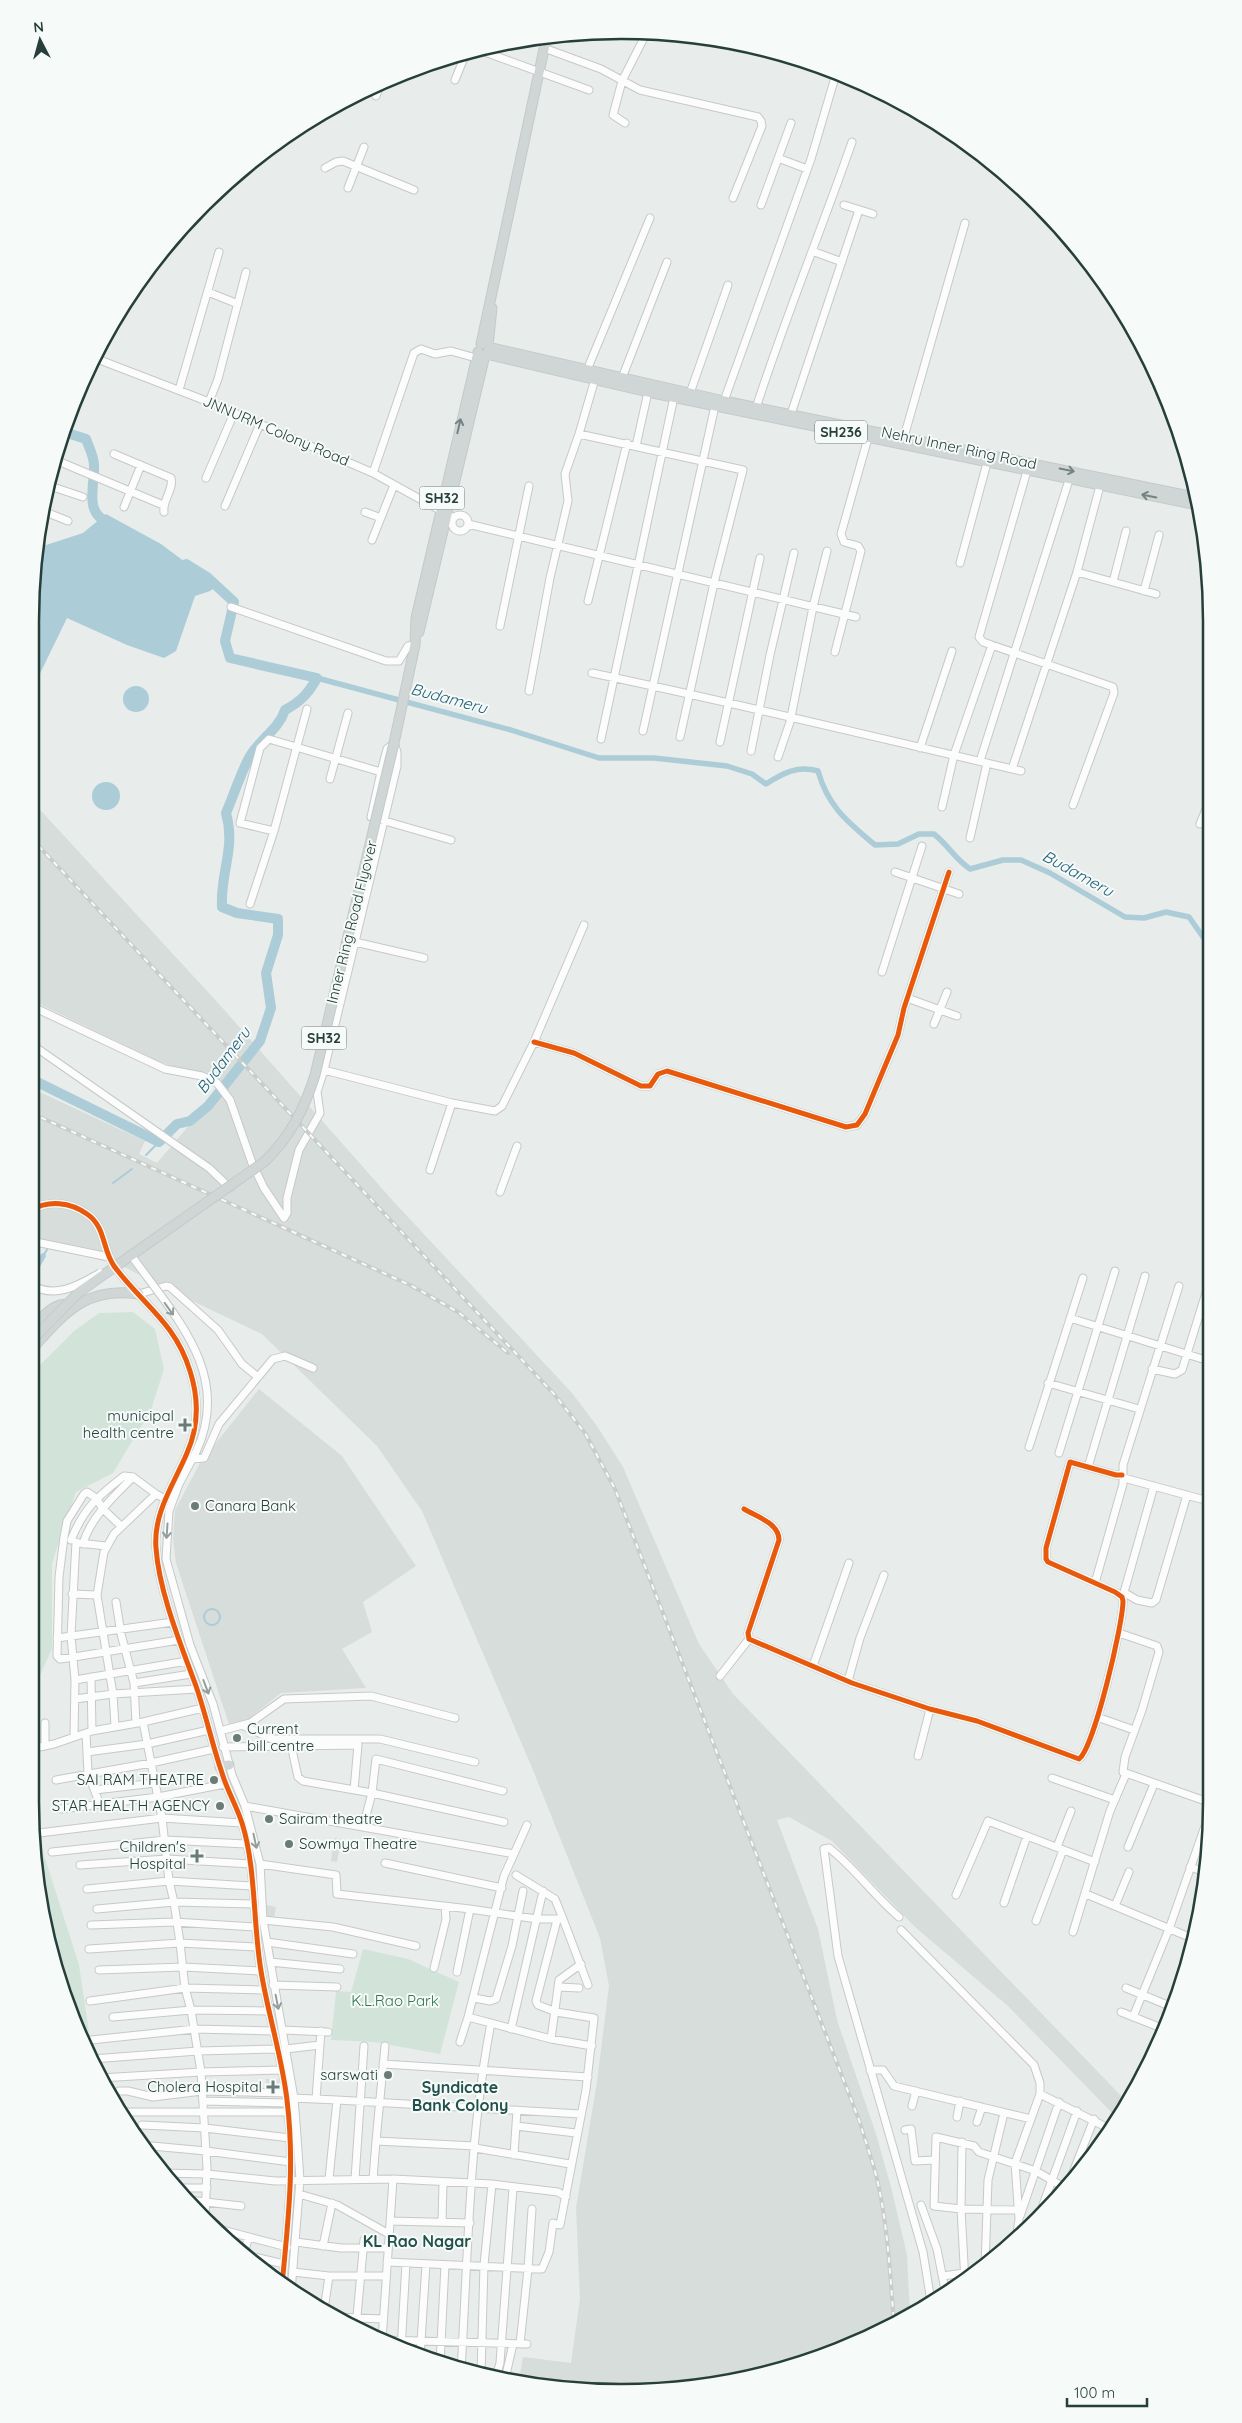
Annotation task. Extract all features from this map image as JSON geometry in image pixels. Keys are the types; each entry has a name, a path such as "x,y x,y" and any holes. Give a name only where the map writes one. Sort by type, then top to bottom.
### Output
{"main road":[{"name":"SH32","path":"394,743 415,645 416,618 447,513 483,353 494,288 545,44"},
{"name":"SH32","path":"483,353 491,329 494,288"},
{"path":"491,329 496,339 507,351"},
{"name":"Nehru Inner Ring Road","path":"483,353 507,351 724,401 904,437 1101,482 1189,496"},
{"name":"SH236","path":"483,353 648,392 1069,480 1101,482 1191,504"},
{"name":"Inner Ring Road Flyover","path":"39,1333 80,1292 129,1256 230,1188 276,1151 296,1124 309,1095 394,743"},
{"path":"39,1340 63,1315 75,1306 106,1292 120,1291 139,1294"},
{"path":"39,1321 53,1308 61,1304 75,1306"}],"street":[{"path":"625,123 613,115 622,81 643,40"},
{"path":"544,48 601,69 640,90 758,117 762,126 733,198"},
{"path":"490,54 589,90"},
{"path":"455,80 463,61"},
{"path":"724,401 808,170 834,80"},
{"path":"761,205 791,123"},
{"path":"756,408 790,307 852,142"},
{"path":"348,188 364,147"},
{"path":"778,158 808,170"},
{"path":"325,168 339,161 414,190"},
{"path":"844,205 873,214"},
{"path":"790,414 860,210"},
{"path":"587,370 650,218"},
{"path":"904,437 965,223"},
{"path":"812,251 842,262"},
{"path":"179,390 219,252"},
{"path":"622,378 667,262"},
{"path":"209,402 218,379 246,272"},
{"path":"690,393 728,285"},
{"path":"208,292 238,304"},
{"path":"373,473 414,353 421,349 435,354 451,351 483,353"},
{"name":"JNNURM Colony Road","path":"101,360 209,402 373,473 447,513"},
{"path":"530,691 557,545 568,502 565,474 596,380"},
{"path":"636,446 648,392"},
{"path":"601,739 674,397"},
{"path":"643,731 715,406"},
{"path":"206,478 234,413"},
{"path":"225,506 260,424"},
{"path":"579,434 744,470 714,583 680,736"},
{"path":"836,652 861,551 858,546 844,542 841,534 868,438"},
{"path":"588,601 627,444"},
{"path":"61,462 130,491 163,508 172,484 171,478 114,454"},
{"path":"960,563 987,462"},
{"path":"124,506 141,465"},
{"path":"1027,471 979,633 980,640 1110,685 1114,690 1086,774 1073,805"},
{"path":"970,838 984,762 1015,653 1069,480"},
{"path":"1012,769 1077,572 1101,482"},
{"path":"372,540 394,486"},
{"path":"500,626 530,486"},
{"path":"55,487 83,497"},
{"path":"365,512 381,518"},
{"path":"49,513 68,521"},
{"path":"447,513 464,516 468,524 856,617"},
{"path":"447,513 456,530 464,530 468,524"},
{"path":"1113,582 1126,531"},
{"path":"1144,591 1159,535"},
{"path":"778,757 791,718 813,607 827,551"},
{"path":"751,751 782,599 794,553"},
{"path":"720,742 760,558"},
{"path":"1077,572 1156,594"},
{"path":"231,607 386,661 399,661 408,646 415,645"},
{"path":"942,807 954,756 992,645"},
{"path":"920,748 952,651"},
{"path":"592,673 691,693 759,711 1021,771"},
{"path":"250,904 274,831 308,709"},
{"path":"330,779 348,712"},
{"path":"274,831 240,823 260,748 269,739 381,772"},
{"path":"39,1010 164,1069 202,1076 217,1083 225,1091 235,1109 252,1163 264,1188 284,1218 287,1213 287,1198 299,1150 320,1113 316,1092 324,1070 355,942 384,820 397,766 398,752 394,743 387,749 383,761 371,817 384,820 451,840"},
{"path":"1200,824 1203,816"},
{"path":"882,972 922,846"},
{"path":"895,872 959,894"},
{"path":"534,1042 574,1053 641,1086 650,1086 658,1074 667,1071 852,1127 861,1122 865,1114 898,1035 908,998 949,872"},
{"path":"324,1070 452,1103 498,1110 534,1042 584,925"},
{"path":"355,942 424,958"},
{"path":"934,1024 947,992"},
{"path":"908,998 957,1016"},
{"path":"39,1050 209,1168 230,1188"},
{"path":"430,1170 452,1103"},
{"path":"500,1192 518,1146"},
{"path":"39,1207 53,1203 75,1207 88,1214 99,1226 109,1257 174,1333 184,1352 195,1388 197,1406 196,1427 187,1453 165,1499 157,1524 156,1550 173,1622 197,1689 214,1749 245,1806 260,1864 264,1920 273,1985 286,2049 291,2162 299,2194 292,2282"},
{"path":"39,1243 109,1257"},
{"path":"39,1288 48,1292 72,1288 129,1256 178,1321 196,1352 204,1371 209,1412 205,1432 180,1484 168,1518 166,1559 190,1645 213,1704 224,1747 226,1784 242,1823 251,1864 251,1886 261,1971 272,2031 288,2098 296,2181 283,2275"},
{"path":"1059,1453 1114,1271"},
{"path":"1088,1466 1145,1276"},
{"path":"1029,1447 1083,1278"},
{"path":"139,1294 166,1286 170,1287 218,1330 242,1364 258,1377"},
{"path":"1095,1583 1139,1409 1179,1286"},
{"path":"1152,1369 1180,1373 1188,1354 1203,1303"},
{"path":"1070,1318 1203,1359"},
{"path":"194,1456 204,1458 219,1424 273,1359 285,1356 313,1368"},
{"path":"1048,1383 1139,1409"},
{"path":"1187,1495 1155,1602 1143,1602 1124,1595 1048,1562 1046,1556 1070,1462 1088,1466 1116,1476 1123,1477 1154,1486 1187,1495 1201,1499"},
{"path":"165,1499 133,1476 124,1476 96,1498 83,1514 59,1577 58,1658 74,1658 179,1640"},
{"path":"73,1541 86,1534 103,1509 133,1476"},
{"path":"749,1639 848,1681 930,1709 977,1721 1079,1759 1087,1747 1097,1717 1120,1633 1124,1595 1154,1486"},
{"path":"74,1737 76,1680 71,1636 73,1541 67,1521 84,1494 90,1493 121,1526"},
{"path":"115,1726 113,1694 97,1595 106,1546 121,1526 156,1494"},
{"path":"720,1676 749,1639 748,1632 779,1540 779,1534 775,1527 744,1509"},
{"path":"73,1541 106,1546"},
{"path":"813,1666 849,1563"},
{"path":"848,1681 860,1638 884,1575"},
{"path":"72,1594 97,1595"},
{"path":"116,1602 120,1630 134,1683 133,1693 147,1744 162,1818 168,1881 178,1923 185,1988 195,2029 205,2128 207,2174 206,2210"},
{"path":"57,1638 173,1622"},
{"path":"1120,1633 1157,1646 1159,1649 1123,1765 1123,1772 1203,1800"},
{"path":"76,1680 187,1661"},
{"path":"134,1683 191,1674"},
{"path":"91,1677 92,1696 87,1752 88,1773 100,1805"},
{"path":"75,1699 113,1694 197,1689"},
{"path":"220,1731 244,1726 284,1699 366,1696 455,1718"},
{"path":"39,1747 89,1732 203,1708"},
{"path":"918,1756 930,1709"},
{"path":"1097,1717 1134,1730"},
{"path":"45,1723 45,1746"},
{"path":"244,1726 272,1739 380,1739 475,1762"},
{"path":"87,1752 147,1744 209,1730"},
{"path":"291,1745 299,1780 372,1793 504,1822"},
{"path":"224,1747 358,1745 354,1790"},
{"path":"56,1780 151,1763 214,1749"},
{"path":"363,1827 372,1793 376,1759 504,1791"},
{"path":"1073,1932 1114,1800 1126,1774"},
{"path":"1052,1778 1114,1800"},
{"path":"95,1790 155,1783"},
{"path":"61,1809 158,1797 226,1784"},
{"path":"1128,1847 1154,1784"},
{"path":"245,1806 514,1854"},
{"path":"1036,1921 1060,1849 1070,1810"},
{"path":"40,1833 162,1818 242,1823"},
{"path":"956,1895 988,1821 1095,1862"},
{"path":"460,2042 474,1998 507,1867 527,1825"},
{"path":"1133,2017 1169,1929 1202,1833"},
{"path":"1004,1903 1027,1836"},
{"path":"52,1852 165,1840 246,1844"},
{"path":"899,1917 878,1899 838,1855 829,1848 824,1849 838,1956 899,2165 922,2252 930,2295"},
{"path":"80,1865 167,1859 251,1864"},
{"path":"385,1863 502,1888"},
{"path":"260,1864 336,1875 337,1894 470,1909 537,1919 560,1919"},
{"path":"1190,1867 1199,1870"},
{"path":"1115,1906 1129,1872"},
{"path":"516,1875 555,1899 560,1919 581,1964 588,1985"},
{"path":"86,1889 168,1881 251,1886"},
{"path":"474,1998 490,2002 496,2000 512,1946 523,1891"},
{"path":"511,2029 543,1891"},
{"path":"1086,1894 1187,1936"},
{"path":"97,1909 174,1902 253,1904"},
{"path":"434,1968 446,1919 445,1906"},
{"path":"456,1972 470,1909"},
{"path":"387,2262 467,2266 484,2265 508,2269 542,2269 549,2252 553,2223 560,2224 566,2197 570,2164 588,2077 594,2018 556,2012 540,2007 536,2001 560,1919"},
{"path":"264,1920 333,1927 416,1946"},
{"path":"91,1925 178,1923 255,1927"},
{"path":"901,1930 1031,2061 1040,2083 1040,2094 1015,2163 1019,2219"},
{"path":"267,1942 353,1954"},
{"path":"89,1949 180,1943 258,1948"},
{"path":"270,1962 340,1969"},
{"path":"551,2039 558,1987 562,1976 581,1964"},
{"path":"99,1970 183,1966 261,1971"},
{"path":"273,1985 336,1988"},
{"path":"558,1987 579,1988"},
{"path":"90,2001 185,1988 264,1990"},
{"path":"1126,1988 1166,2005"},
{"path":"113,2017 191,2010 268,2011"},
{"path":"1120,2012 1158,2027"},
{"path":"468,2017 551,2039 592,2046"},
{"path":"461,2361 478,2108 482,2070 491,2023"},
{"path":"91,2040 195,2029 272,2031"},
{"path":"282,2030 324,2031 320,2045 316,2099"},
{"path":"286,2049 320,2045"},
{"path":"355,2179 364,2046"},
{"path":"372,2179 385,2046"},
{"path":"99,2059 198,2051 277,2050"},
{"path":"383,2064 588,2077"},
{"path":"109,2077 200,2072 281,2070"},
{"path":"870,2070 883,2070 891,2085 1031,2119"},
{"path":"119,2091 153,2096 202,2091 288,2098 581,2114"},
{"path":"912,2106 916,2091"},
{"path":"1040,2094 1105,2126"},
{"path":"203,2101 288,2098"},
{"path":"329,2179 337,2100"},
{"path":"957,2117 960,2101"},
{"path":"1018,2228 1019,2219 1059,2102"},
{"path":"977,2122 982,2107"},
{"path":"514,2155 517,2110"},
{"path":"1043,2203 1077,2111"},
{"path":"129,2112 288,2112"},
{"path":"985,2256 988,2180 1004,2113"},
{"path":"1076,2165 1094,2119"},
{"path":"142,2125 205,2128 290,2138"},
{"path":"516,2126 576,2133"},
{"path":"905,2130 911,2129 915,2161 935,2160"},
{"path":"1018,2210 961,2209 934,2206 936,2137 974,2146 979,2152 1036,2171 1059,2185"},
{"path":"376,2141 475,2147 570,2164"},
{"path":"962,2142 961,2209 964,2272"},
{"path":"152,2146 206,2150 291,2162"},
{"path":"173,2173 296,2181 394,2179 492,2184 558,2192 566,2197"},
{"path":"382,2333 394,2179"},
{"path":"442,2222 443,2183"},
{"path":"481,2367 484,2265 492,2184"},
{"path":"185,2188 207,2188"},
{"path":"498,2371 508,2269 513,2188"},
{"path":"299,2194 332,2203 389,2234"},
{"path":"197,2202 241,2206"},
{"path":"323,2246 332,2203"},
{"path":"921,2205 937,2249 945,2286"},
{"path":"508,2373 520,2344 532,2209"},
{"path":"390,2221 470,2223"},
{"path":"229,2232 287,2247"},
{"path":"245,2247 249,2238"},
{"path":"355,2317 364,2240"},
{"path":"296,2242 323,2246 388,2248"},
{"path":"261,2259 284,2264"},
{"path":"406,2263 401,2341 520,2344"},
{"path":"421,2348 426,2264"},
{"path":"441,2355 445,2265"},
{"path":"293,2272 329,2276 386,2276"},
{"path":"943,2276 964,2272"},
{"path":"325,2303 329,2276"},
{"path":"350,2317 383,2319"}],"shaded area":[{"path":"39,809 219,1004 393,1201 572,1393 597,1426 623,1467 699,1644 733,1694 1122,2097 1112,2113 1008,2006 915,1927 832,1841 789,1817 777,1820 818,1929 837,2020 876,2134 891,2187 907,2255 910,2307 844,2340 772,2364 735,2373 659,2383 621,2384 583,2383 520,2375 523,2357 571,2363 580,2299 576,2208 597,2082 609,1986 600,1938 533,1770 422,1511 377,1446 262,1334 161,1286 88,1248 39,1239 39,1092 145,1141 139,1154 157,1163 220,1089 197,1075 158,1061 39,1004"},
{"path":"259,1389 342,1456 416,1566 363,1602 372,1632 342,1649 366,1688 281,1693 247,1720 229,1724 176,1563 173,1539 175,1510 200,1463"},
{"path":"334,1838 341,1839 337,1862 331,1861"},
{"path":"267,1905 276,1907 274,1918 265,1916"},
{"name":"Cholera Hospital","path":"266,2079 278,2079 282,2094 267,2095"}],"green space":[{"path":"133,1312 155,1329 164,1369 151,1410 113,1473 76,1492 52,1563 52,1649 39,1677 39,1366 74,1331 99,1313"},
{"path":"41,1846 44,1855 79,1965 90,2041 70,1989 59,1953 50,1916"},
{"name":"K.L.Rao Park","path":"363,1949 408,1959 459,1982 440,2054 374,2042 331,2040 336,1991 351,1992"}],"water":[{"path":"106,514 161,544 217,586 210,591 195,596 176,651 164,658 127,645 67,618 39,676 40,583 44,546 83,533"},
{"path":"136,686 145,690 149,699 145,708 136,712 127,708 123,699 127,690"},
{"path":"106,782 116,786 120,796 116,806 106,810 96,806 92,796 96,786"}],"waterway":[{"path":"70,434 86,439 94,462 93,506 96,513 110,523"},
{"name":"Budameru","path":"39,1083 159,1142 177,1124 190,1121 208,1106 260,1041 271,1008 266,973 278,935 278,919 237,913 222,907 223,883 229,849 229,826 226,813 243,770 254,750 278,723 285,710 303,697 317,678 230,658 225,641 234,602 207,577 186,564"},
{"name":"Budameru","path":"317,678 511,730 599,758 654,758 727,766 752,774 766,784 778,776 791,771 804,769 818,771 822,784 833,804 848,821 875,845 898,844 919,834 934,834 970,869 1003,860 1021,860 1050,873 1125,917 1144,918 1166,912 1189,917 1203,937"},
{"path":"146,1155 159,1142"},
{"path":"113,1183 132,1169"},
{"path":"43,1256 48,1248"},
{"path":"39,1263 43,1256"},
{"path":"212,1609 220,1617 212,1625 204,1617 212,1609"}],"railway":[{"path":"39,847 554,1394 585,1433 615,1489 859,2120 881,2197 893,2316"},
{"path":"39,1117 412,1286 458,1312 508,1353"}],"cycle path":[{"path":"534,1042 574,1053 641,1086 650,1086 658,1074 667,1071 846,1127 857,1125 865,1114 898,1035 904,1008 949,872"},
{"path":"39,1207 52,1204 67,1205 80,1210 93,1219 98,1225 107,1253 114,1266 157,1314 176,1339 184,1354 193,1381 196,1402 194,1433 161,1511 156,1535 156,1548 161,1582 166,1600 200,1697 224,1779 247,1840 258,1953 282,2068 289,2124 291,2170 283,2275"},
{"path":"744,1509 771,1525 778,1534 779,1540 748,1633 749,1639 852,1683 930,1709 977,1721 1079,1759 1085,1750 1100,1710 1113,1658 1123,1601 1122,1597 1115,1592 1048,1562 1046,1559 1046,1548 1070,1462 1122,1475"}],"place":[{"name":"municipal health centre","path":"185,1425"},
{"name":"Canara Bank","path":"195,1506"},
{"name":"Current bill centre","path":"237,1738"},
{"name":"SAI RAM THEATRE","path":"214,1780"},
{"name":"STAR HEALTH AGENCY","path":"220,1806"},
{"name":"Sairam theatre","path":"269,1819"},
{"name":"Sowmya Theatre","path":"289,1844"},
{"name":"Children's Hospital","path":"197,1856"},
{"name":"sarswati","path":"388,2075"},
{"name":"Cholera Hospital","path":"273,2087"}],"district":[{"name":"Syndicate Bank Colony","path":"460,2096"},
{"name":"KL Rao Nagar","path":"417,2241"}]}
